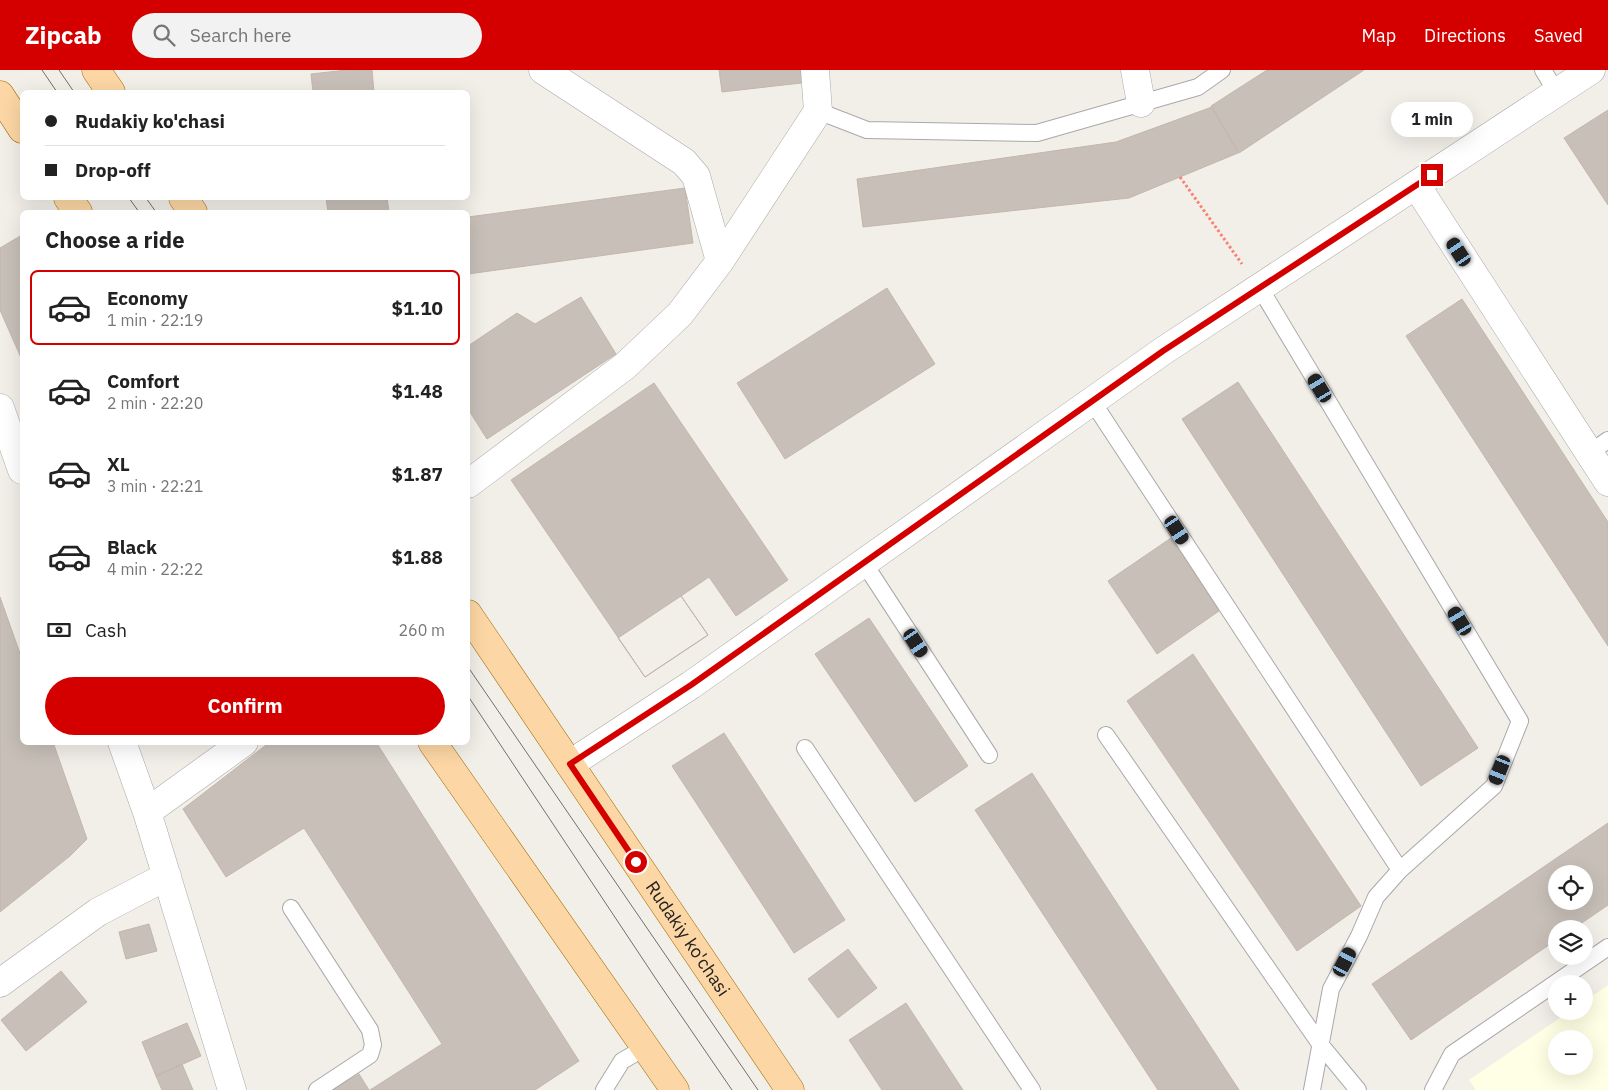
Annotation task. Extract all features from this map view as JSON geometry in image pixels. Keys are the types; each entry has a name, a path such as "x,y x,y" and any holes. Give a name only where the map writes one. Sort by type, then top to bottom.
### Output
{"main road":[{"path":"96,70 110,90"},
{"path":"0,95 20,126"},
{"name":"Rudakiy ko'chasi","path":"470,617 790,1090"},
{"path":"434,745 675,1090"}],"street":[{"path":"542,70 684,162 696,176 720,261"},
{"path":"470,483 626,366 680,314 720,261 818,111 815,70"},
{"path":"1135,70 1141,103"},
{"path":"570,764 691,685 1163,351 1591,70"},
{"path":"1416,185 1598,446 1608,482"},
{"path":"0,408 20,464"},
{"path":"123,745 147,812 232,1090"},
{"path":"147,812 240,745"},
{"path":"0,983 98,912 167,876"}],"lane":[{"path":"818,111 867,130 1037,133 1198,87 1222,70"},
{"path":"1543,70 1557,92"},
{"path":"1260,288 1520,721 1494,786 1400,870 1376,897 1359,936 1331,989 1312,1090"},
{"path":"1092,401 1400,870"},
{"path":"864,563 989,754"},
{"path":"1106,735 1320,1044 1358,1090"},
{"path":"805,748 1032,1090"},
{"path":"291,908 370,1030 373,1045 370,1055 317,1090"},
{"path":"1433,1090 1452,1054 1608,947"},
{"path":"604,1090 622,1061 646,1047"}],"path":[{"path":"1180,177 1260,288"}],"shaded area":[{"path":"1608,985 1608,1090 1476,1090 1469,1080 1557,1020 1593,1020 1593,996"}],"building":[{"path":"347,70 372,70 374,90 313,90 311,74"},
{"path":"719,70 808,70 810,82 722,92"},
{"path":"1267,70 1364,70 1239,153 1211,106"},
{"path":"1212,107 1238,153 1129,198 863,227 857,179 1116,142"},
{"path":"1608,110 1608,205 1564,138"},
{"path":"685,188 693,243 470,274 470,217"},
{"path":"326,200 387,200 389,210 328,210"},
{"path":"20,236 20,355 0,310 0,248"},
{"path":"887,288 935,364 785,459 737,383"},
{"path":"581,297 616,354 487,439 470,412 470,345 517,313 535,324"},
{"path":"1462,299 1608,522 1608,646 1406,336"},
{"path":"1238,382 1478,748 1421,786 1182,419"},
{"path":"654,383 788,580 736,616 709,577 681,596 708,635 645,677 511,480"},
{"path":"1171,538 1219,611 1157,654 1108,581"},
{"path":"681,596 708,635 645,677 618,638"},
{"path":"0,597 20,653 20,745 54,745 87,839 70,856 0,912"},
{"path":"869,618 968,766 915,802 815,654"},
{"path":"1193,654 1361,906 1297,951 1127,701"},
{"path":"724,733 845,920 794,953 672,766"},
{"path":"266,745 378,745 579,1061 535,1090 370,1090 442,1044 304,828 226,877 183,809"},
{"path":"1032,773 1239,1090 1158,1090 975,810"},
{"path":"1608,823 1608,905 1586,920 1548,920 1548,946 1411,1040 1372,984"},
{"path":"149,924 157,951 126,959 119,932"},
{"path":"848,949 877,988 838,1018 808,979"},
{"path":"61,971 87,1002 26,1051 1,1020"},
{"path":"906,1003 963,1090 882,1090 849,1040"},
{"path":"187,1023 201,1056 156,1076 142,1042"},
{"path":"182,1064 193,1090 162,1090 156,1076"},
{"path":"359,1074 369,1090 332,1090"}],"tram line":[{"path":"42,70 56,90"},
{"path":"59,70 73,90"},
{"path":"130,200 138,210"},
{"path":"147,200 155,210"},
{"path":"470,670 758,1090"},
{"path":"470,699 732,1090"}],"route":[{"path":"636,862 570,764 691,685 1163,351 1432,175"}]}
